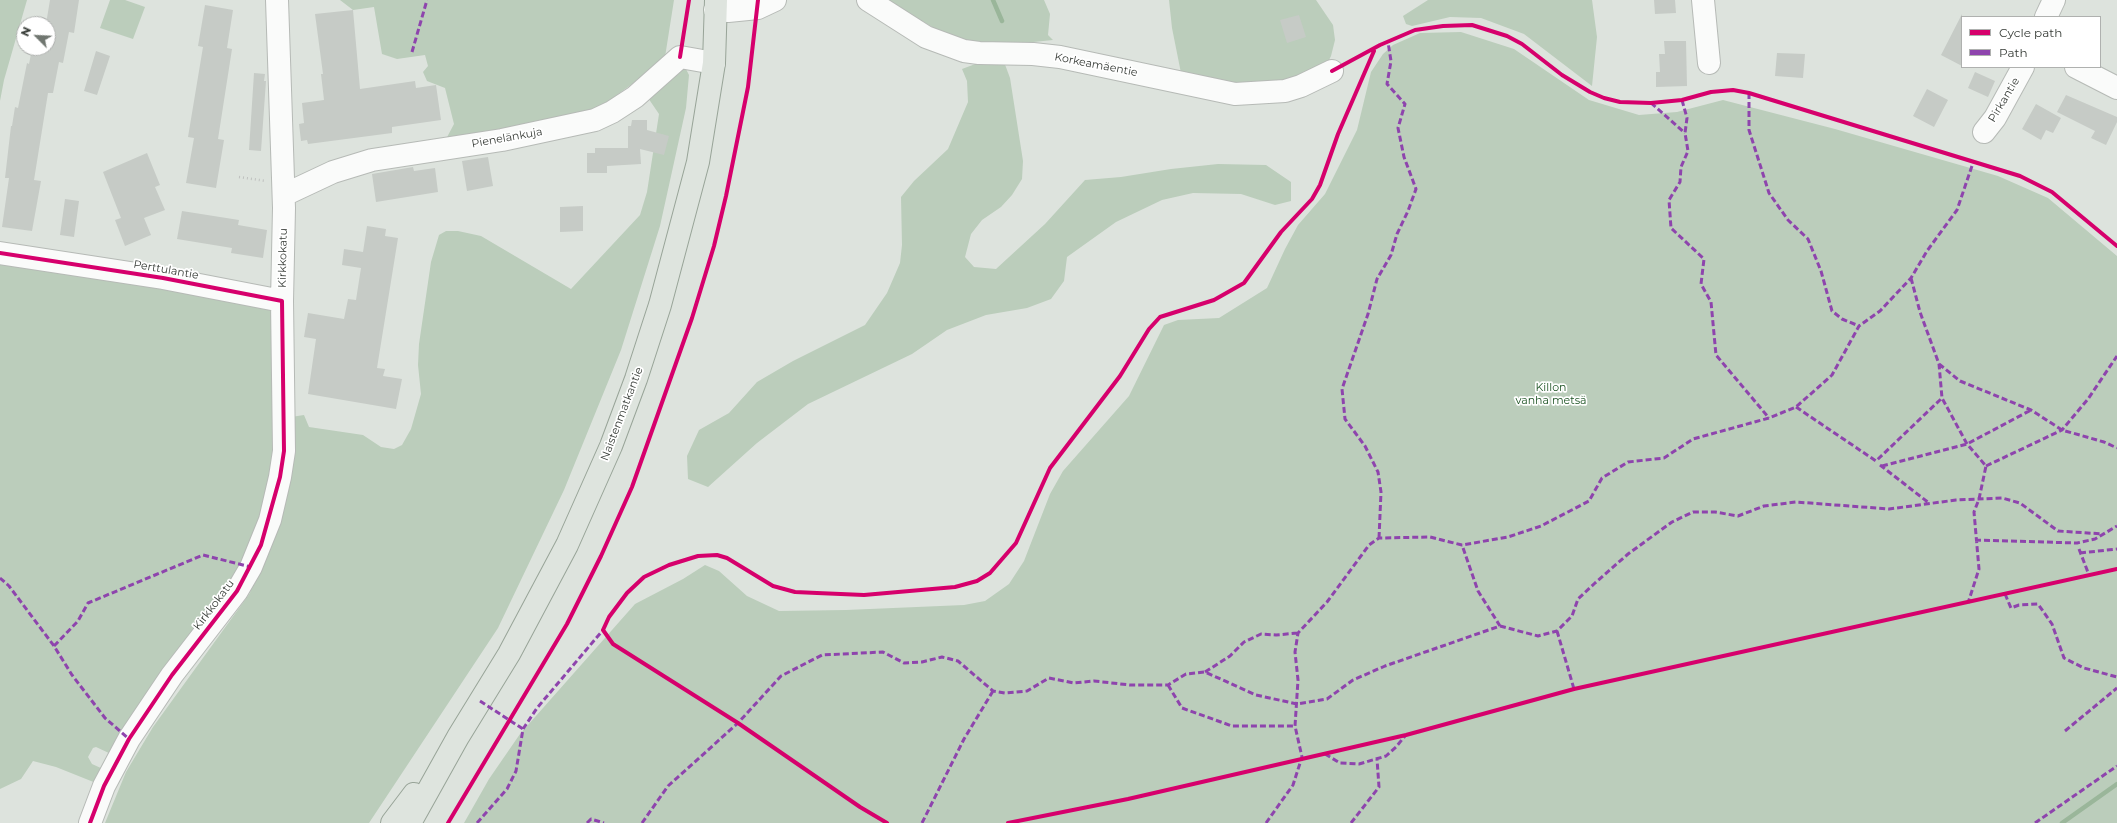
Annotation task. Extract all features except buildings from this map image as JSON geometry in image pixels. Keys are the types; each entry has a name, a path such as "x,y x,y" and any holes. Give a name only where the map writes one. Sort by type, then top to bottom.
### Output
{"main road":[{"name":"Naistenmatkantie","path":"410,823 458,738 509,654 541,596 567,545 611,446 655,320 698,162 722,5"},
{"name":"Naistenmatkantie","path":"392,823 458,738"}],"street":[{"name":"Kirkkokatu","path":"90,823 104,786 129,739 172,675 237,591 261,545 280,477 284,451 282,301 284,189 277,0"},
{"path":"722,5 758,8 774,0"},
{"name":"Korkeamäentie","path":"868,0 926,37 964,51 979,53 1033,54 1067,59 1235,94 1285,91 1301,86 1332,71"},
{"path":"1703,0 1710,63"},
{"path":"2046,16 2054,0"},
{"name":"Pienelänkuja","path":"284,189 372,160 502,140 595,120 612,112 635,97 680,57 714,63"},
{"name":"Pirkantie","path":"1984,132 1995,118 2022,68"},
{"path":"2078,68 2117,88"},
{"name":"Perttulantie","path":"0,254 45,259 163,278 282,301"}],"path":[{"path":"239,177 284,189"}],"green space":[{"path":"0,0 27,0 22,16 16,16 16,38 4,80 0,101"},
{"path":"110,0 125,0 145,7 133,39 100,28"},
{"path":"340,0 674,0 665,57 647,73 606,103 590,111 445,141 454,124 445,88 427,81 423,72 428,66 425,55 397,59 382,54 374,7 353,10"},
{"path":"886,0 1044,0 1050,14 1048,35 1053,40 1004,45 977,44 946,35"},
{"path":"1169,0 1316,0 1333,25 1335,40 1331,56 1322,74 1268,90 1182,78 1172,28"},
{"path":"1428,0 1592,0 1597,37 1592,86 1524,34 1481,18 1450,17 1412,26 1406,24 1403,16"},
{"name":"Killon vanha metsä","path":"1461,32 1514,49 1589,100 1639,115 1677,112 1723,100 1835,129 1998,176 2048,198 2117,256 2117,823 464,823 489,779 520,734 635,604 683,579 705,565 719,571 747,596 779,611 964,605 985,601 1009,584 1024,561 1050,494 1063,471 1129,396 1164,325 1178,320 1219,318 1267,288 1298,225 1325,194 1357,130 1371,72 1383,54 1393,45 1420,33"},
{"path":"994,57 1003,59 1010,78 1023,161 1022,179 1012,195 1001,207 982,220 971,234 965,257 974,267 996,269 1045,224 1085,180 1121,177 1171,169 1218,164 1266,165 1291,182 1291,201 1275,205 1241,194 1193,193 1162,200 1116,222 1067,257 1064,281 1051,299 1027,308 986,315 947,330 912,354 808,404 757,443 708,487 688,479 687,456 699,430 729,413 757,382 793,361 865,325 887,293 900,263 902,245 901,197 914,181 948,149 968,102 967,81 962,69"},
{"path":"682,67 686,69 689,75 686,108 660,226 621,350 564,490 498,628 369,823 105,823 126,772 153,727 250,593 291,417 304,415 309,427 363,435 381,447 394,449 402,445 411,429 421,394 418,365 419,344 431,262 439,235 446,231 458,231 481,236 571,289 640,215 647,192 659,114 644,92"},
{"path":"0,259 273,304 278,442 267,508 240,571 111,754 96,747 93,748 88,757 92,764 103,769 96,783 56,767 33,761 21,779 0,789"}],"waterway":[{"path":"993,0 1002,21"},
{"path":"2062,823 2117,784"}],"marked path":[{"path":"412,52 427,0"},
{"path":"1379,538 1381,492 1378,472 1365,446 1345,419 1342,389 1368,314 1377,279 1391,255 1397,234 1416,189 1404,157 1398,128 1405,104 1387,84 1391,61 1388,42"},
{"path":"1749,93 1749,130 1769,193 1788,220 1808,239 1821,271 1832,311 1842,319 1859,326"},
{"path":"1682,100 1687,118 1685,133 1688,151 1681,167 1680,182 1669,200 1671,228 1704,259 1701,284 1711,302 1716,355 1769,418"},
{"path":"1651,103 1685,133"},
{"path":"1266,823 1293,785 1302,757 1295,726 1298,680 1295,652 1298,633 1327,602 1369,545 1379,538 1430,537 1462,545 1508,537 1541,526 1589,501 1602,478 1628,462 1664,458 1693,439 1769,418 1796,407 1832,375 1859,326 1880,311 1911,278 1927,251 1957,210 1973,163"},
{"path":"1911,278 1920,312 1939,364 1942,398 1967,444 1986,466 1979,499 1974,512 1979,569 1968,603"},
{"path":"1986,466 2062,430 2088,399 2117,356"},
{"path":"1939,364 1960,381 2031,410 2062,430 2104,442 2117,448"},
{"path":"1796,407 1876,461 1942,398"},
{"path":"1882,466 1967,444 2031,410"},
{"path":"1880,465 1929,503"},
{"path":"1500,626 1538,636 1557,631 1572,616 1578,599 1628,554 1672,522 1693,512 1715,512 1738,516 1764,506 1796,502 1889,509 1956,500 2002,498 2020,503 2058,531 2103,534"},
{"path":"1975,540 2077,543 2095,539 2117,526"},
{"path":"642,823 668,786 738,723 781,676 822,655 883,652 904,663 922,662 942,657 958,661 993,691 1005,693 1027,691 1049,678 1074,683 1094,681 1130,685 1168,685 1186,674 1205,672 1256,695 1297,704 1327,699 1353,680 1385,666 1500,626 1478,591 1462,545"},
{"path":"2079,549 2089,575"},
{"path":"2080,553 2117,549"},
{"path":"54,646 78,621 88,603 203,555 251,567"},
{"path":"0,578 9,586 54,646 72,675 105,718 129,739"},
{"path":"2005,594 2011,608 2019,605 2038,604 2052,624 2064,658 2084,668 2117,677"},
{"path":"477,823 507,789 516,771 523,729 537,708 603,630"},
{"path":"1557,631 1574,689"},
{"path":"1205,672 1230,656 1244,642 1261,634 1276,635 1298,633"},
{"path":"1168,685 1182,708 1232,726 1295,726"},
{"path":"2065,731 2117,688"},
{"path":"922,823 964,739 993,691"},
{"path":"480,701 523,729"},
{"path":"1325,754 1340,763 1359,764 1386,756 1405,736"},
{"path":"1351,823 1379,787 1377,759"},
{"path":"2035,823 2117,766"},
{"path":"587,823 591,819 604,823"}],"cycle path":[{"path":"680,57 689,0"},
{"path":"448,823 567,624 601,556 632,487 692,318 714,246 726,196 748,87 758,0"},
{"path":"1332,71 1380,45 1415,30 1443,26 1472,25 1507,36 1522,44 1562,75 1590,92 1604,98 1620,102 1651,103 1682,100 1711,92 1733,90 1749,93 2020,176 2052,192 2117,246"},
{"path":"887,823 860,807 738,723 613,644 603,630 609,617 627,593 644,577 669,565 698,556 717,555 727,558 773,586 795,592 864,595 955,587 977,581 990,573 1016,543 1050,468 1120,376 1149,329 1160,317 1214,300 1244,283 1281,232 1312,199 1320,185 1338,134 1374,51"},
{"path":"0,253 163,278 282,301 284,451 280,477 261,545 237,591 172,675 129,739 104,786 90,823"},
{"path":"1008,823 1128,799 1406,735 1574,689 2117,569"}]}
